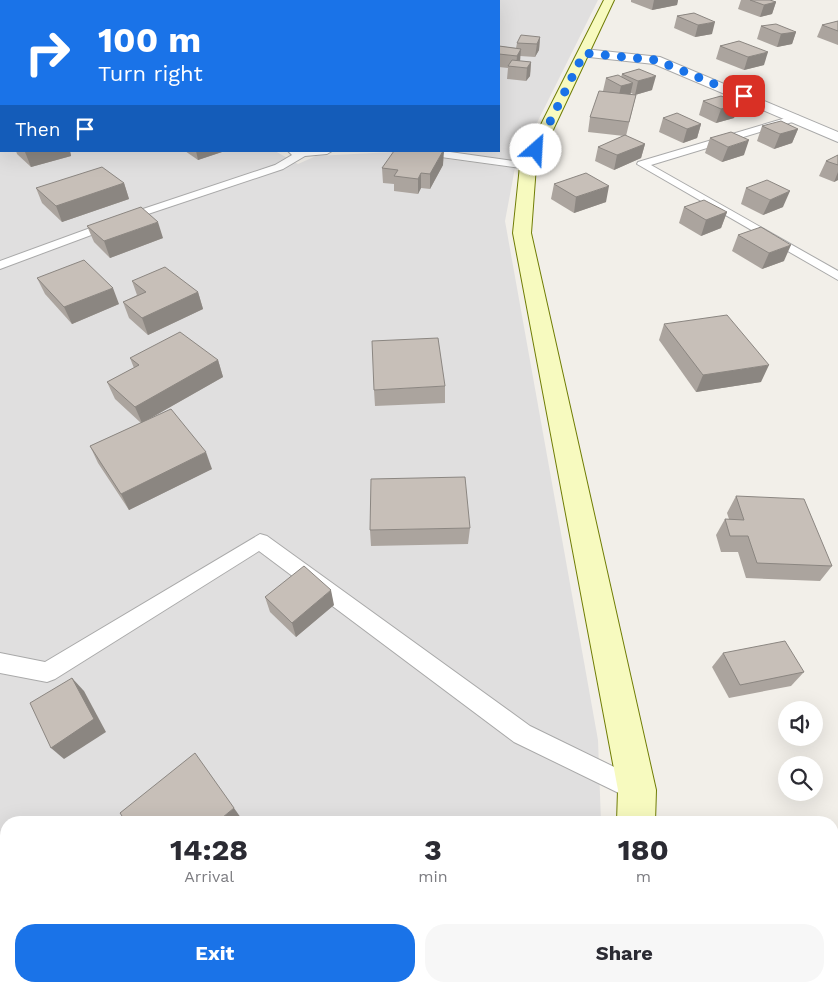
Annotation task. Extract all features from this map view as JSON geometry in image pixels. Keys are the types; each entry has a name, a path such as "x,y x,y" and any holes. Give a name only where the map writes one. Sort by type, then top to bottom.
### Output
{"street":[{"path":"609,0 591,45 528,166 522,234 637,790 636,816"},
{"path":"614,44 629,46 652,55 656,60"},
{"path":"591,45 656,60 838,137"}],"lane":[{"path":"796,118 642,164 838,276"},
{"path":"296,152 315,152"},
{"path":"426,152 528,166"},
{"path":"0,265 141,213 279,167 303,153"},
{"path":"0,664 47,672 260,541 522,734 637,790"}],"shaded area":[{"path":"500,0 598,0 518,161 451,152 500,152"},
{"path":"0,152 277,152 298,164 316,156 392,152 515,168 505,221 598,740 601,816 0,816"}],"building":[{"path":"750,0 770,0 776,2 764,5"},
{"path":"694,13 715,22 698,25 677,16"},
{"path":"838,21 838,31 822,25"},
{"path":"776,24 796,32 781,34 761,26"},
{"path":"521,35 540,37 537,44 517,43"},
{"path":"739,41 768,52 748,57 720,46"},
{"path":"500,46 521,49 517,56 500,54"},
{"path":"512,60 531,62 527,68 508,66"},
{"path":"639,69 656,76 638,81 622,74"},
{"path":"618,75 633,83 621,86 606,78"},
{"path":"599,91 636,95 629,122 590,117"},
{"path":"721,96 739,103 721,109 703,101"},
{"path":"677,113 701,124 687,129 663,118"},
{"path":"781,121 798,129 780,134 762,126"},
{"path":"731,132 749,140 728,147 710,138"},
{"path":"625,135 645,144 617,155 598,147"},
{"path":"393,152 442,152 430,174 421,173 418,179 394,176 398,170 382,168"},
{"path":"838,155 838,165 826,161"},
{"path":"102,167 124,183 56,206 36,188"},
{"path":"586,173 609,186 576,197 554,184"},
{"path":"767,180 790,191 770,200 746,188"},
{"path":"704,200 727,212 706,220 684,207"},
{"path":"141,207 158,222 104,241 87,226"},
{"path":"761,227 791,245 769,253 738,235"},
{"path":"84,260 113,288 64,307 37,278"},
{"path":"165,267 198,292 142,318 123,302 146,292 132,281"},
{"path":"727,315 769,365 703,375 664,324"},
{"path":"180,332 218,360 135,407 107,382 139,365 130,358"},
{"path":"438,338 445,386 374,390 372,341"},
{"path":"171,409 206,452 121,494 90,446"},
{"path":"465,477 470,528 370,530 371,479"},
{"path":"736,496 804,499 832,566 757,563 748,536 730,536 725,519 744,520"},
{"path":"304,566 331,590 292,623 265,597"},
{"path":"785,641 804,672 740,685 723,653"},
{"path":"72,678 94,719 51,748 30,703"},
{"path":"195,753 234,808 224,816 122,816 120,813"}],"route":[{"path":"536,150 584,53 656,60 744,96"}]}
